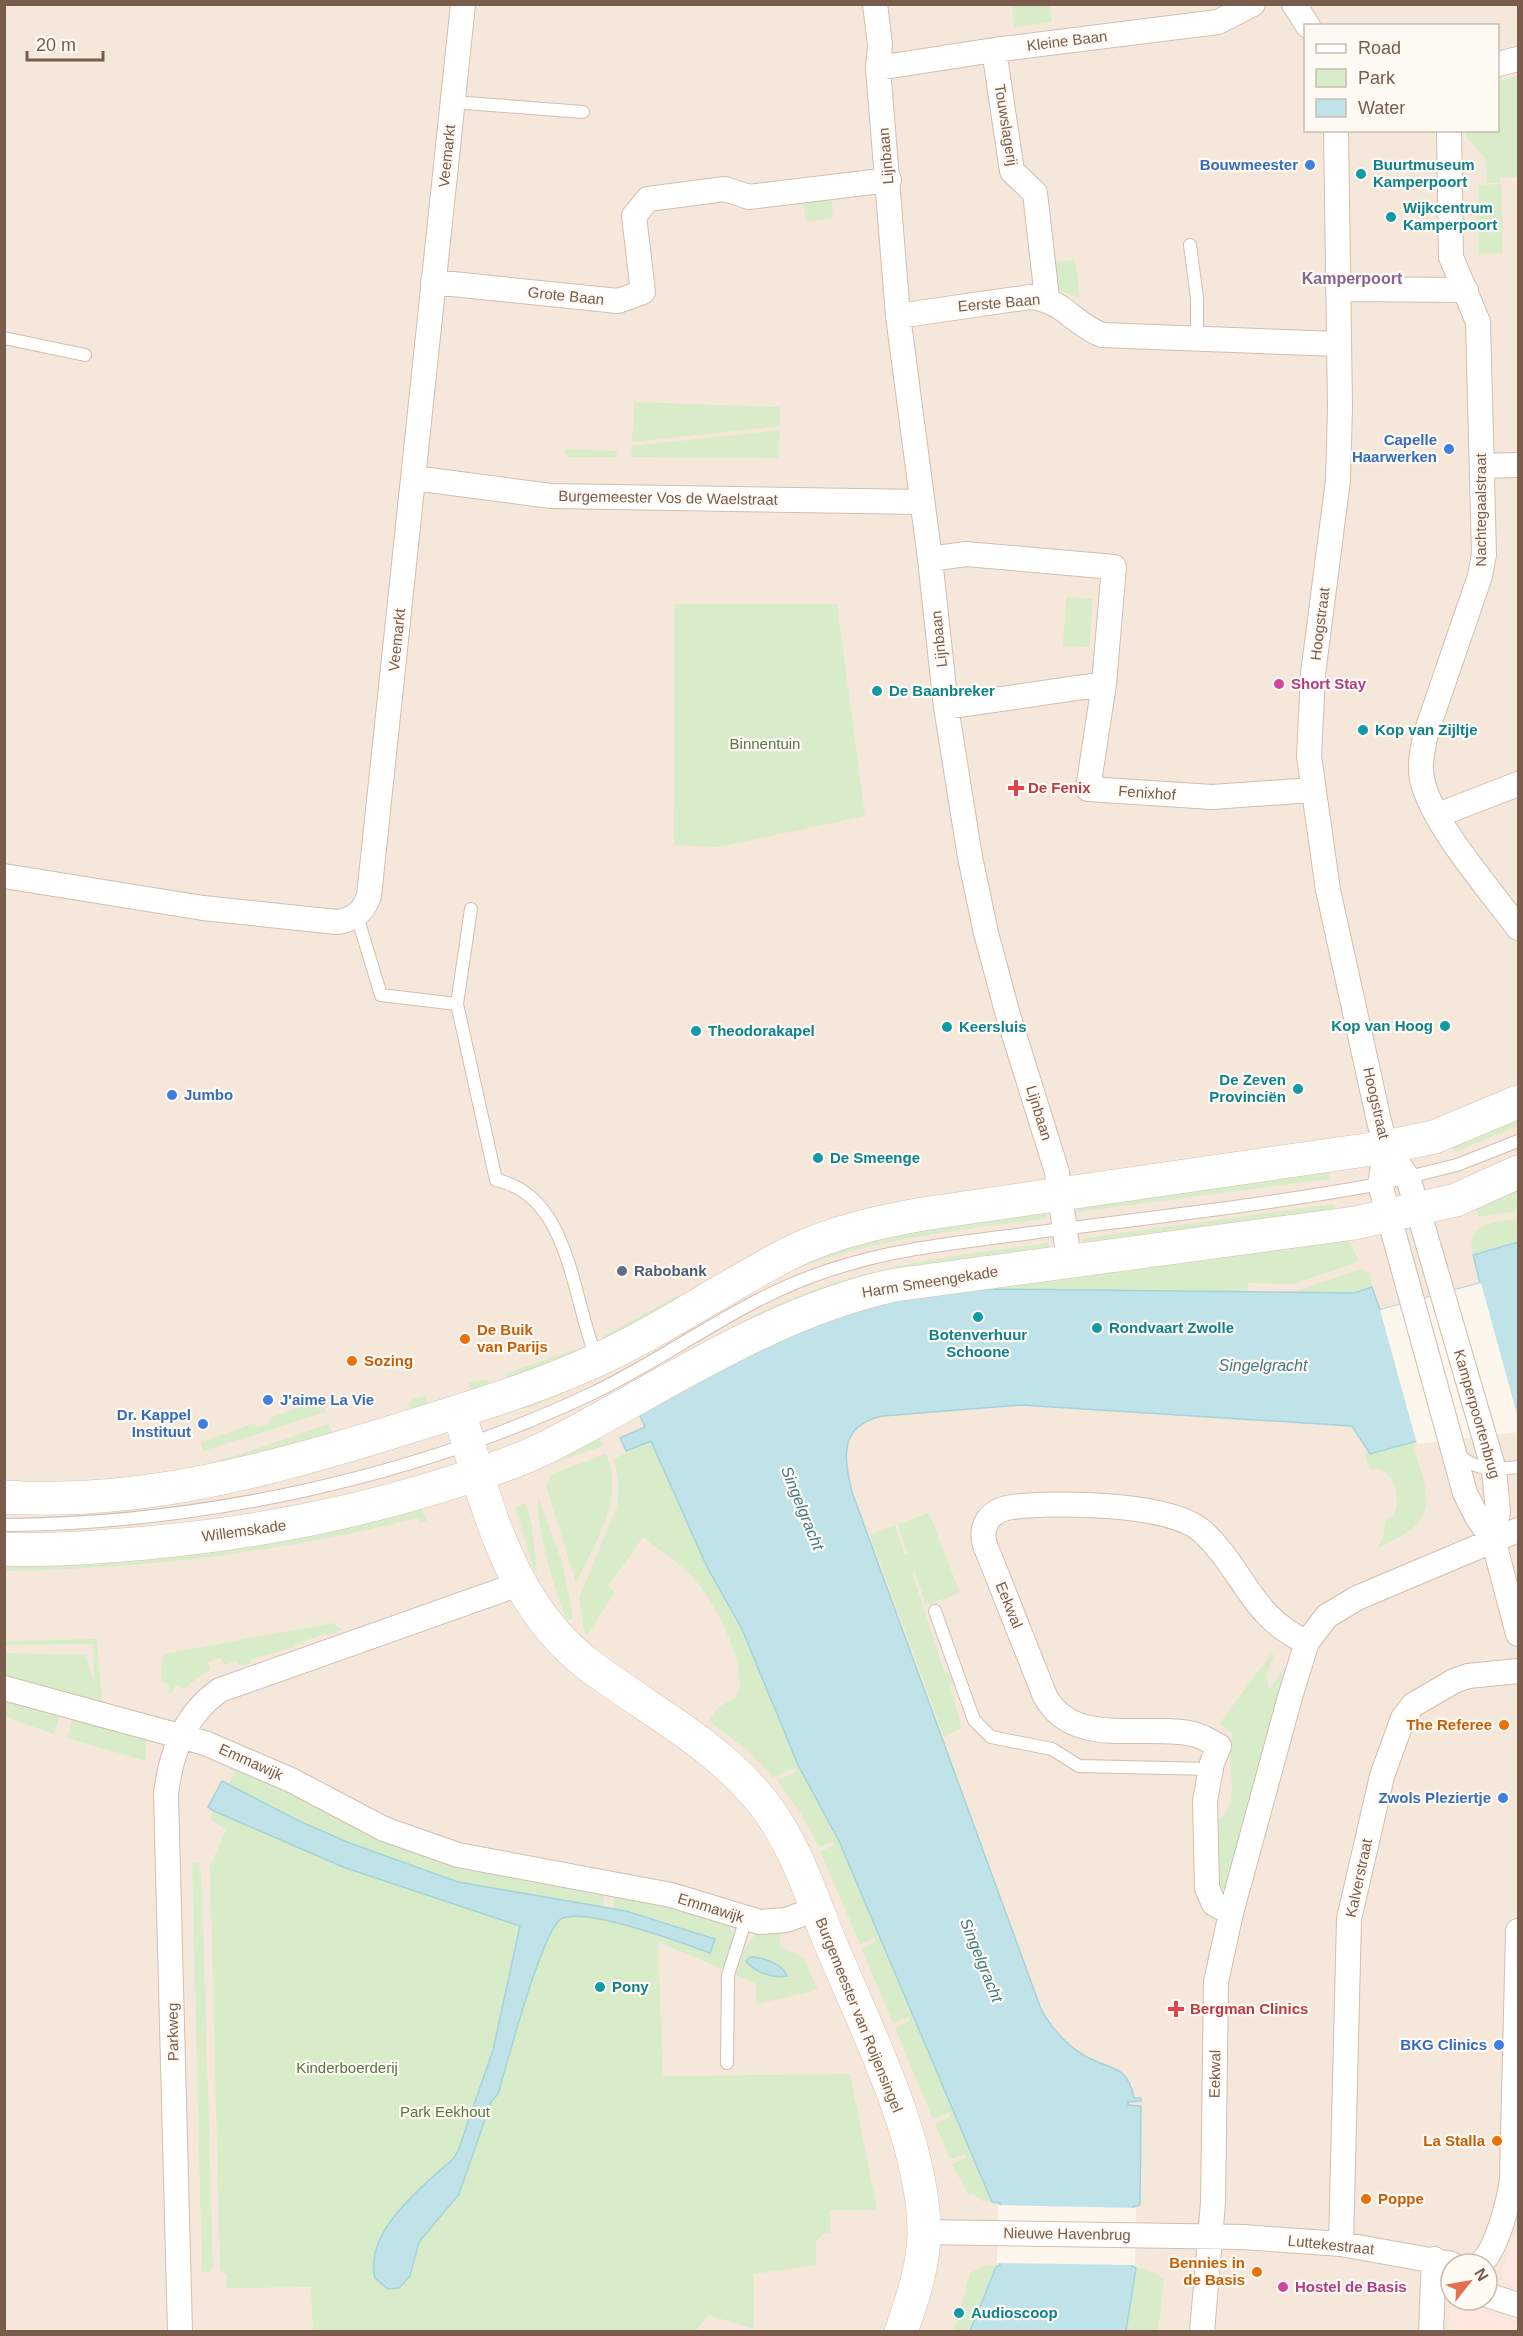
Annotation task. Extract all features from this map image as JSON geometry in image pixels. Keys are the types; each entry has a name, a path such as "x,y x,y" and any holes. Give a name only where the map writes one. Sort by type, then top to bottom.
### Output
{"main road":[{"path":"4,1497 79,1498 186,1486 295,1462 459,1411 597,1360 762,1268 818,1241 894,1219 1247,1169 1434,1137 1518,1102"},
{"name":"Harm Smeengekade","path":"473,1459 544,1448 757,1332 816,1307 896,1285 1404,1213 1456,1200 1518,1172"},
{"path":"459,1411 491,1522 519,1584 549,1628 587,1664 714,1754 754,1791 788,1842 816,1909"},
{"name":"Willemskade","path":"4,1549 88,1549 282,1527 410,1497 473,1459"},
{"name":"Burgemeester van Roijensingel","path":"816,1909 872,2040 914,2161 924,2232 913,2299 900,2331"}],"street":[{"name":"Veemarkt","path":"357,916 364,908 369,896 463,4"},
{"name":"Lijnbaan","path":"875,4 880,45 878,68 889,180 898,316 930,559 946,707 970,857 986,933 1057,1172 1069,1262"},
{"name":"Kleine Baan","path":"878,68 994,50 1218,22 1253,4"},
{"path":"1294,4 1307,24"},
{"name":"Touwslagerij","path":"994,50 1012,171 1035,193 1047,298"},
{"path":"1499,64 1518,59"},
{"name":"Hoogstraat","path":"1336,132 1339,288 1338,480 1313,674 1309,728 1313,790 1334,919 1386,1146"},
{"name":"Nachtegaalstraat","path":"1449,132 1451,257 1478,322 1484,554 1480,576 1426,733 1421,756 1422,779 1438,815 1518,928"},
{"name":"Grote Baan","path":"433,282 618,301 643,292 634,216 648,199 725,189 749,197 889,180"},
{"path":"1339,288 1466,290"},
{"name":"Eerste Baan","path":"898,316 1030,297 1047,298 1069,311 1089,331 1102,335 1338,344"},
{"path":"1482,466 1518,465"},
{"name":"Burgemeester Vos de Waelstraat","path":"414,478 550,496 922,502"},
{"name":"Fenixhof","path":"930,559 966,554 1114,567 1104,684 1088,789 1212,798 1313,790"},
{"path":"946,707 1104,684"},
{"path":"1438,815 1518,784"},
{"path":"4,876 259,914 337,922 357,916"},
{"name":"Kamperpoortenbrug","path":"1386,1146 1408,1178 1404,1213 1413,1297 1465,1493 1477,1517 1493,1539"},
{"name":"Kamperpoortenbrug","path":"1386,1146 1380,1184 1404,1213 1441,1291 1487,1443 1494,1470 1498,1511 1493,1539"},
{"name":"Eekwal","path":"1232,1913 1214,1904 1207,1888 1204,1818 1211,1768 1219,1746 1199,1736 1179,1732 1084,1728 1064,1720 1045,1696 985,1545 983,1533 987,1520 1002,1509 1033,1505 1130,1508 1192,1524 1208,1537 1275,1624 1307,1642"},
{"name":"Eekwal","path":"1202,2331 1213,2203 1216,1982 1232,1913 1307,1642 1321,1622 1347,1603 1382,1585 1518,1530"},
{"path":"1493,1539 1516,1609 1518,1634"},
{"path":"182,1736 190,1719 202,1706 230,1686 519,1584"},
{"name":"Kalverstraat","path":"1341,2244 1349,1919 1382,1776 1403,1718 1413,1705 1454,1681 1468,1676 1518,1671"},
{"name":"Emmawijk","path":"4,1688 182,1736 234,1754 291,1780 384,1829 458,1855 671,1895 746,1918 771,1923 816,1909"},
{"name":"Parkweg","path":"180,2331 166,1794 173,1753 182,1736"},
{"path":"1489,2252 1512,2211 1518,1931"},
{"name":"Nieuwe Havenbrug","path":"924,2232 1209,2237"},
{"name":"Luttekestraat","path":"1209,2237 1341,2244 1439,2261"},
{"path":"1431,2331 1439,2285"},
{"path":"1499,2299 1518,2305"}],"lane":[{"path":"453,102 583,112"},
{"path":"1190,245 1197,298 1197,339"},
{"path":"4,338 85,355"},
{"path":"471,909 457,1004 496,1180 526,1192 555,1229 567,1254 587,1337 597,1360"},
{"path":"357,916 381,995 457,1004"},
{"name":"Harm Smeengekade","path":"473,1459 532,1421 612,1384 746,1306 829,1270 899,1252 1380,1184 1464,1163 1518,1141"},
{"path":"1454,1452 1469,1464 1494,1470 1518,1467"},
{"name":"Willemskade","path":"4,1525 87,1523 216,1507 345,1480 473,1459"},
{"path":"935,1611 974,1720 991,1737 1052,1749 1079,1766 1211,1768"},
{"path":"727,2063 728,1975 746,1918"}],"shaded area":[{"path":"5,5 1518,5 1518,2331 5,2331"},
{"path":"1518,2225 1518,2288 1509,2286 1503,2280 1502,2269"},
{"path":"1450,2312 1485,2312 1518,2324 1518,2331 1448,2331"}],"green space":[{"path":"1012,5 1050,5 1052,22 1014,27"},
{"path":"1518,76 1518,177 1500,178 1500,183 1487,183 1485,158 1467,138 1466,132 1499,132 1499,81"},
{"path":"1501,184 1503,253 1479,254 1478,185"},
{"path":"831,197 833,218 806,222 803,201"},
{"path":"1075,260 1080,297 1058,289 1055,262"},
{"path":"634,402 780,407 780,426 632,442"},
{"path":"780,430 778,458 631,457 632,446"},
{"path":"564,449 617,451 616,457 566,457"},
{"path":"1066,597 1093,599 1089,647 1063,646"},
{"name":"Binnentuin","path":"675,604 837,604 865,816 718,847 674,845"},
{"path":"1518,1113 1518,1126 1457,1151 1454,1150 1452,1143"},
{"path":"1329,1166 1329,1179 1077,1212 1076,1200"},
{"path":"1518,1179 1518,1211 1479,1217 1474,1205"},
{"path":"1334,1204 1339,1216 1084,1243 1082,1241 1085,1238"},
{"path":"1048,1206 1047,1218 945,1232 878,1245 845,1253 780,1275 603,1374 565,1393 518,1409 517,1403 802,1254"},
{"path":"1518,1219 1518,1242 1473,1255 1471,1244 1477,1230 1491,1223"},
{"path":"1343,1230 1358,1259 1355,1263 1294,1284 1248,1283 1247,1293 989,1289 930,1292"},
{"path":"1048,1243 1050,1251 730,1329 769,1308 846,1279 924,1261"},
{"path":"1361,1269 1370,1273 1372,1287 1354,1293 1297,1293 1297,1291"},
{"path":"679,1295 683,1303 606,1345 602,1337"},
{"path":"582,1347 585,1354 509,1381 506,1373"},
{"path":"487,1380 492,1387 409,1411 409,1404 413,1399 425,1396 427,1404 471,1391 468,1383"},
{"path":"322,1399 326,1412 203,1451 201,1442 255,1423 257,1428 270,1423 269,1418"},
{"path":"329,1424 332,1433 191,1477 5,1488 4,1479 50,1482 96,1481 188,1468 242,1454"},
{"path":"597,1432 603,1446 541,1467"},
{"path":"651,1440 707,1567 742,1629 798,1765 839,1841 992,2202 982,2201 972,2194 969,2196 952,2164 967,2157 965,2154 950,2159 935,2124 950,2117 949,2113 933,2119 895,2028 910,2021 908,2017 893,2024 862,1949 876,1942 875,1938 860,1944 820,1851 834,1846 833,1842 819,1847 800,1812 777,1780 796,1772 794,1768 773,1777 747,1750 709,1721 717,1708 736,1697 739,1670 728,1636 702,1589 682,1567 643,1537 608,1586 615,1592 587,1635 584,1630 579,1598 617,1506 619,1484 614,1459"},
{"path":"1413,1442 1423,1479 1426,1506 1422,1517 1413,1527 1377,1548 1383,1538 1385,1521 1394,1514 1396,1491 1394,1483 1385,1472 1370,1469 1365,1454"},
{"path":"606,1454 611,1471 610,1504 599,1537 576,1583 546,1486 552,1474"},
{"path":"539,1499 562,1562 573,1618 568,1621 547,1560 539,1523"},
{"path":"526,1503 532,1526 537,1572 534,1570 515,1507"},
{"path":"421,1507 427,1521 420,1523 418,1518 264,1549 110,1567 5,1571 5,1554"},
{"path":"929,1513 960,1593 926,1605 915,1572 912,1573 945,1674 949,1673 953,1684 950,1686 962,1728 944,1737 870,1535 895,1525 905,1555 908,1554 898,1524"},
{"path":"333,1623 343,1630 328,1635 327,1633 294,1645 294,1647 250,1660 251,1663 242,1666 236,1661 224,1665 221,1658 208,1662 210,1669 183,1689 176,1685 171,1694 167,1693 169,1684 160,1681 164,1654"},
{"path":"97,1639 102,1704 5,1678 5,1653 86,1655 94,1684 93,1644 5,1645 5,1641"},
{"path":"1271,1654 1274,1655 1266,1676 1270,1689 1285,1666 1226,1889 1217,1886 1214,1823 1224,1815 1232,1794 1230,1744 1233,1734 1219,1724"},
{"path":"4,1696 60,1714 54,1734 5,1717"},
{"path":"73,1717 146,1737 146,1761 67,1738"},
{"path":"233,1761 313,1803 605,1887 603,1907 513,1894 459,1882 370,1852 312,1827 229,1784 235,1772 229,1769"},
{"name":"Park Eekhout","path":"214,1811 230,1819 472,1895 656,1925 658,1939 659,1936 709,1953 715,1939 659,1920 613,1909 615,1888 729,1923 734,1937 722,1969 658,1942 663,2076 850,2074 877,2210 830,2210 830,2233 824,2233 816,2242 816,2265 754,2274 754,2329 708,2315 695,2332 313,2331 311,2287 227,2288 227,2275 220,2270 210,1866 226,1830 210,1819"},
{"path":"199,1862 202,1886 213,2267 209,2272 202,2272 192,1863"},
{"path":"758,1931 781,1934 780,1946 804,1958 818,1990 756,2004 756,1984 736,1975 745,1948","holes":["759,1957 781,1967 787,1975 774,1977 753,1968 748,1958"]},
{"path":"994,2265 996,2267 970,2331 952,2332 962,2314 961,2308 970,2273 982,2267"},
{"path":"1136,2268 1147,2269 1164,2279 1158,2331 1126,2332"}],"water":[{"name":"Singelgracht","path":"1518,1242 1518,1429 1413,1442 1370,1454 1352,1426 1021,1405 883,1416 868,1420 851,1435 846,1455 852,1492 1041,2009 1065,2041 1085,2056 1122,2073 1131,2087 1134,2098 1141,2098 1141,2101 1128,2102 1128,2105 1141,2106 1140,2205 1133,2207 1132,2266 1136,2268 1126,2331 970,2331 996,2267 1000,2265 1000,2203 992,2202 839,1841 798,1765 742,1629 707,1567 651,1441 626,1451 620,1438 645,1427 636,1407 799,1323 930,1292 989,1289 1354,1293 1372,1287 1380,1310 1480,1283 1473,1255"},
{"path":"222,1781 297,1820 347,1842 458,1882 626,1911 715,1939 710,1953 611,1921 573,1916 561,1919 544,1947 516,2030 498,2094 491,2102 459,2194 419,2242 410,2276 399,2288 388,2289 375,2278 374,2261 378,2244 399,2211 453,2159 458,2151 493,2050 520,1926 343,1867 214,1811 208,1807"},
{"path":"750,1957 772,1962 787,1976 770,1975 759,1971 746,1961"}],"pier":[{"path":"1481,1283 1518,1418 1518,1432 1417,1444 1380,1310"},
{"path":"998,2205 1136,2208 1135,2265 997,2263"}],"place":[{"name":"Bouwmeester","path":"1310,165"},
{"name":"Buurtmuseum Kamperpoort","path":"1361,174"},
{"name":"Wijkcentrum Kamperpoort","path":"1391,217"},
{"name":"Capelle Haarwerken","path":"1449,449"},
{"name":"Short Stay","path":"1279,684"},
{"name":"De Baanbreker","path":"877,691"},
{"name":"Kop van Zijltje","path":"1363,730"},
{"name":"De Fenix","path":"1016,788"},
{"name":"Kop van Hoog","path":"1445,1026"},
{"name":"Keersluis","path":"947,1027"},
{"name":"Theodorakapel","path":"696,1031"},
{"name":"De Zeven Provinciën","path":"1298,1089"},
{"name":"Jumbo","path":"172,1095"},
{"name":"De Smeenge","path":"818,1158"},
{"name":"Rabobank","path":"622,1271"},
{"name":"Botenverhuur Schoone","path":"978,1317"},
{"name":"Rondvaart Zwolle","path":"1097,1328"},
{"name":"De Buik van Parijs","path":"465,1339"},
{"name":"Sozing","path":"352,1361"},
{"name":"J'aime La Vie","path":"268,1400"},
{"name":"Dr. Kappel Instituut","path":"203,1424"},
{"name":"The Referee","path":"1504,1725"},
{"name":"Zwols Pleziertje","path":"1503,1798"},
{"name":"Pony","path":"600,1987"},
{"name":"Bergman Clinics","path":"1176,2009"},
{"name":"BKG Clinics","path":"1499,2045"},
{"name":"La Stalla","path":"1497,2141"},
{"name":"Poppe","path":"1366,2199"},
{"name":"Bennies in de Basis","path":"1257,2272"},
{"name":"Hostel de Basis","path":"1283,2287"},
{"name":"Audioscoop","path":"959,2313"}],"district":[{"name":"Kamperpoort","path":"1352,278"}],"park label":[{"name":"Kinderboerderij","path":"347,2068"}]}
